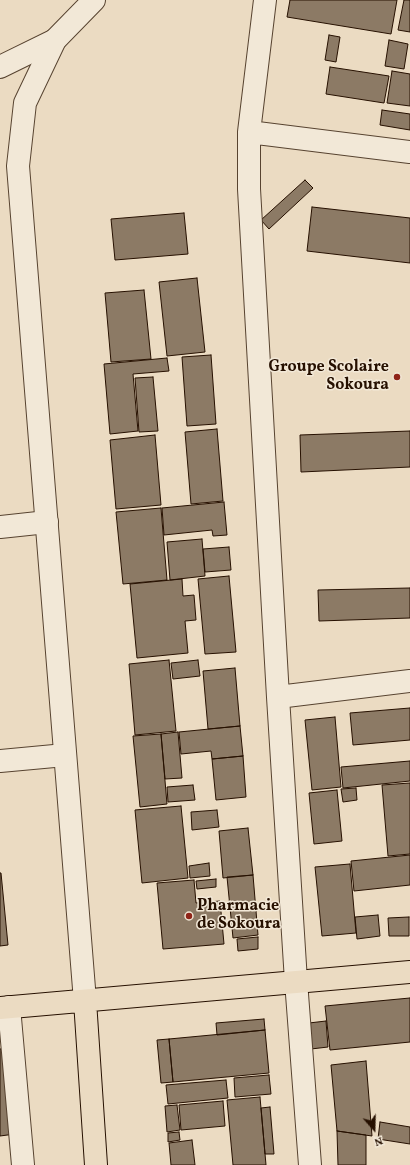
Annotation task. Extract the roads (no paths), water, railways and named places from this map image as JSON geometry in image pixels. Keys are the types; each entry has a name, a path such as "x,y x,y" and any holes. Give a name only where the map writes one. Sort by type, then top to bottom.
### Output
{"main road":[{"path":"4,1008 410,972"},
{"path":"85,1001 96,1165"}],"street":[{"path":"85,1001 18,166 25,103 55,40 94,0"},
{"path":"265,0 249,132 250,197 278,697 296,981 310,1165"},
{"path":"0,67 55,40"},
{"path":"249,132 410,152"},
{"path":"0,527 47,522"},
{"path":"278,697 410,681"},
{"path":"0,761 65,755"},
{"path":"4,1008 23,1165"}],"place":[{"name":"Groupe Scolaire Sokoura","path":"397,377"},
{"name":"Pharmacie de Sokoura","path":"189,916"}]}
